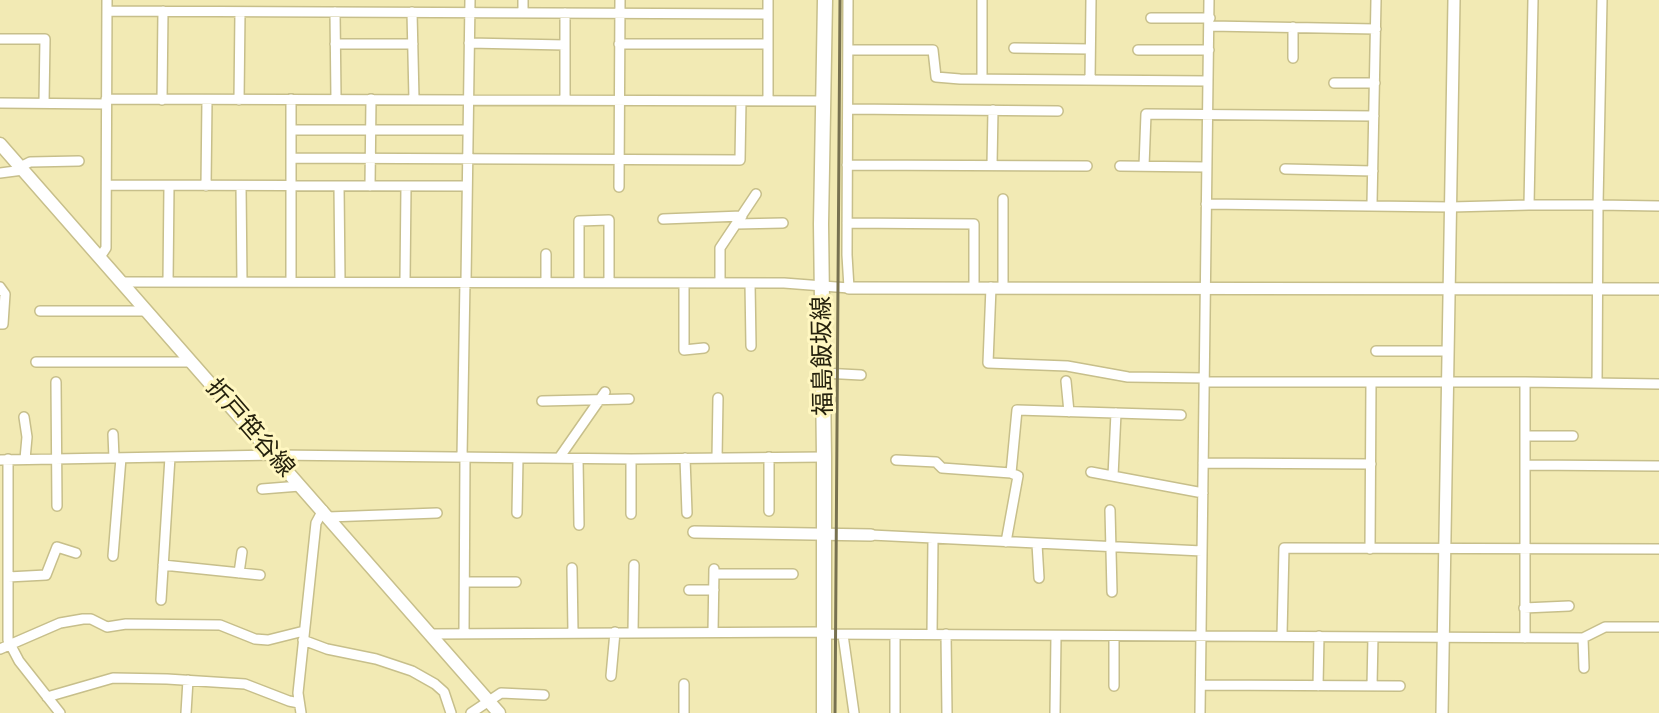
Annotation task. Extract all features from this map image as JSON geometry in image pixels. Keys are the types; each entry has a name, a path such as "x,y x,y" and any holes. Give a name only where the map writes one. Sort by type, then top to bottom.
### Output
{"main road":[{"name":"福島飯坂線","path":"824,713 822,285 825,0"},
{"name":"折戸笹谷線","path":"0,144 499,713"}],"street":[{"path":"233,0 239,100"},
{"path":"291,0 291,12"},
{"path":"336,99 335,44 343,0"},
{"path":"464,632 463,457 470,0"},
{"path":"523,0 523,13"},
{"path":"619,187 620,0"},
{"path":"693,0 693,13"},
{"path":"768,0 768,101"},
{"path":"848,0 849,288"},
{"path":"982,0 982,79"},
{"path":"1090,80 1091,0"},
{"path":"1200,713 1209,0"},
{"path":"1372,204 1376,0"},
{"path":"1442,713 1454,0"},
{"path":"1529,205 1533,0"},
{"path":"1597,383 1602,0"},
{"path":"100,257 106,248 107,6 236,12 767,14"},
{"path":"162,100 163,11"},
{"path":"412,12 414,99"},
{"path":"565,13 565,100"},
{"path":"1151,18 1376,29"},
{"path":"1293,27 1293,58"},
{"path":"0,39 45,39 44,103"},
{"path":"469,43 565,45"},
{"path":"335,44 413,44"},
{"path":"619,44 768,44"},
{"path":"1014,48 1090,49"},
{"path":"848,50 933,50 936,77 1208,81"},
{"path":"1138,50 1209,50"},
{"path":"1334,83 1375,83"},
{"path":"0,103 291,99 825,101"},
{"path":"291,99 291,282"},
{"path":"370,186 371,99"},
{"path":"206,186 207,100"},
{"path":"291,158 740,160 741,101"},
{"path":"848,109 1058,111"},
{"path":"992,165 993,110"},
{"path":"1144,166 1146,114 1374,116"},
{"path":"291,130 468,130"},
{"path":"0,173 22,168 30,162 79,161"},
{"path":"847,165 1087,166"},
{"path":"1120,166 1206,167"},
{"path":"1285,169 1373,171"},
{"path":"107,185 467,186"},
{"path":"168,282 169,186"},
{"path":"241,186 242,282"},
{"path":"339,186 340,281"},
{"path":"405,281 406,186"},
{"path":"720,283 720,248 756,194"},
{"path":"1003,199 988,363 1067,366 1128,377 1204,380 1659,384"},
{"path":"1206,204 1659,206"},
{"path":"663,219 783,223"},
{"path":"579,282 579,221 609,220 609,282"},
{"path":"847,223 974,224 974,286"},
{"path":"546,254 546,282"},
{"path":"123,282 750,283 849,288 1659,289"},
{"path":"684,283 684,350 704,348"},
{"path":"750,283 751,346"},
{"path":"0,287 5,294 3,324 0,324"},
{"path":"40,311 146,311"},
{"path":"1376,351 1447,351"},
{"path":"36,362 191,362"},
{"path":"823,373 861,375"},
{"path":"1066,381 1069,412"},
{"path":"56,382 57,506"},
{"path":"1370,549 1371,382"},
{"path":"1525,382 1525,638"},
{"path":"542,401 602,396 629,399"},
{"path":"559,458 602,396"},
{"path":"717,458 718,398"},
{"path":"1011,473 1017,410 1181,415"},
{"path":"1113,476 1116,413"},
{"path":"24,417 27,437 25,459"},
{"path":"113,434 117,458 113,556"},
{"path":"1525,436 1573,436"},
{"path":"56,712 5,647 8,577 4,460 275,455 578,459 824,457"},
{"path":"161,600 170,457"},
{"path":"769,457 769,511"},
{"path":"517,513 518,458"},
{"path":"685,458 687,513"},
{"path":"578,459 579,525"},
{"path":"631,459 631,514"},
{"path":"896,460 936,462 942,468 1018,476 1006,542"},
{"path":"1203,463 1371,464"},
{"path":"1525,465 1659,466"},
{"path":"1091,472 1203,493"},
{"path":"262,489 300,486"},
{"path":"1110,510 1112,592"},
{"path":"47,697 113,678 188,680 245,684 300,708 316,523 326,514 437,513"},
{"path":"694,532 871,535 1202,551"},
{"path":"932,634 933,539"},
{"path":"1037,544 1039,578"},
{"path":"8,577 46,575 57,547 76,553"},
{"path":"1282,635 1284,548 1659,549"},
{"path":"239,573 242,552"},
{"path":"163,565 260,575"},
{"path":"633,632 634,565"},
{"path":"572,568 573,632"},
{"path":"713,632 714,572 793,574"},
{"path":"465,582 516,582"},
{"path":"689,590 714,590"},
{"path":"1524,608 1569,606"},
{"path":"5,647 60,623 83,619 91,619 107,627 126,624 220,625 255,639 304,636 327,649 376,659 412,671 444,692 451,713"},
{"path":"430,634 713,632 1583,638 1605,627 1659,627"},
{"path":"611,676 615,632"},
{"path":"946,634 947,713"},
{"path":"843,635 854,713"},
{"path":"895,635 895,713"},
{"path":"1055,713 1056,636"},
{"path":"1318,686 1319,636"},
{"path":"1114,637 1114,686"},
{"path":"1372,686 1373,637"},
{"path":"1583,638 1584,668"},
{"path":"186,713 188,680"},
{"path":"684,684 684,713"},
{"path":"1201,685 1400,686"},
{"path":"471,713 501,693 544,695"}],"railway":[{"path":"835,713 840,0"}]}
